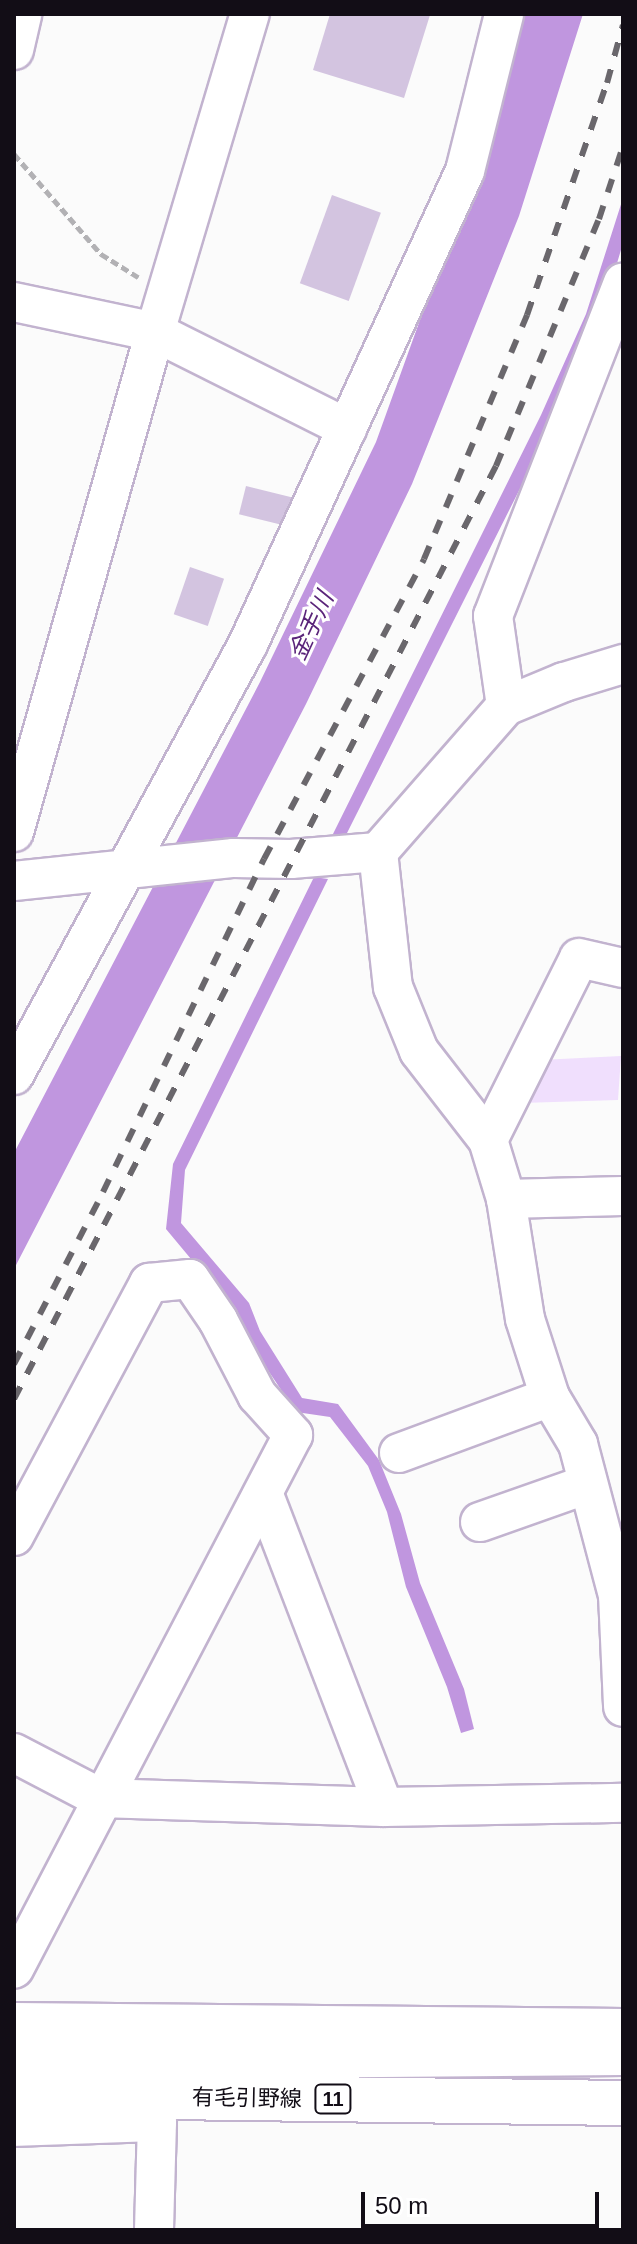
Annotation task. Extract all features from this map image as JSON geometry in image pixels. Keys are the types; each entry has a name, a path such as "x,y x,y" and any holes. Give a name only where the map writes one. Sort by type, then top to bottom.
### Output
{"main road":[{"name":"有毛引野線","path":"30,2077 623,2053"},
{"name":"有毛引野線","path":"30,2077 158,2110 623,2103"}],"street":[{"path":"14,50 22,14"},
{"path":"14,832 155,332 250,14"},
{"path":"14,1075 248,644 465,171 504,14"},
{"path":"506,706 493,616 623,282"},
{"path":"14,302 155,332 347,428"},
{"path":"14,881 234,858 291,859 378,852 506,706 564,682 623,664"},
{"path":"378,852 393,987 419,1051 488,1140 506,1199 525,1319 550,1397 578,1444 618,1595 623,1707"},
{"path":"488,1140 579,958 623,968"},
{"path":"506,1199 623,1196"},
{"path":"14,1536 149,1283 190,1279 218,1320 257,1395 293,1435 264,1495 100,1798 14,1969"},
{"path":"399,1453 550,1397"},
{"path":"480,1522 588,1484"},
{"path":"264,1495 384,1807"},
{"path":"14,1753 100,1798 384,1807 623,1803"},
{"path":"14,2022 623,2028"},
{"path":"14,2127 158,2110 154,2230"}],"path":[{"path":"14,154 101,254 166,295"}],"shaded area":[{"path":"621,1056 618,1100 522,1103 540,1060"}],"water":[{"name":"金手川","path":"525,14 583,14 519,216 412,484 306,704 14,1269 14,1153 260,682 376,442 508,76"},
{"path":"623,198 623,243 607,297 559,411 343,841 329,842 541,415 586,314"},
{"path":"314,877 328,879 185,1170 181,1223 249,1303 260,1331 302,1398 338,1404 379,1460 401,1514 420,1583 464,1689 474,1729 461,1733 447,1687 406,1587 387,1512 368,1466 330,1417 296,1412 247,1339 236,1313 166,1229 173,1164"}],"building":[{"path":"330,14 430,15 404,98 313,70"},
{"path":"332,195 381,213 349,301 300,283"},
{"path":"246,486 294,498 287,526 239,514"},
{"path":"190,567 224,579 208,626 174,614"}],"railway":[{"path":"14,1364 103,1192 264,859 424,559 527,315 607,83 623,25"},
{"path":"14,1399 496,466 599,219 623,146"}]}
